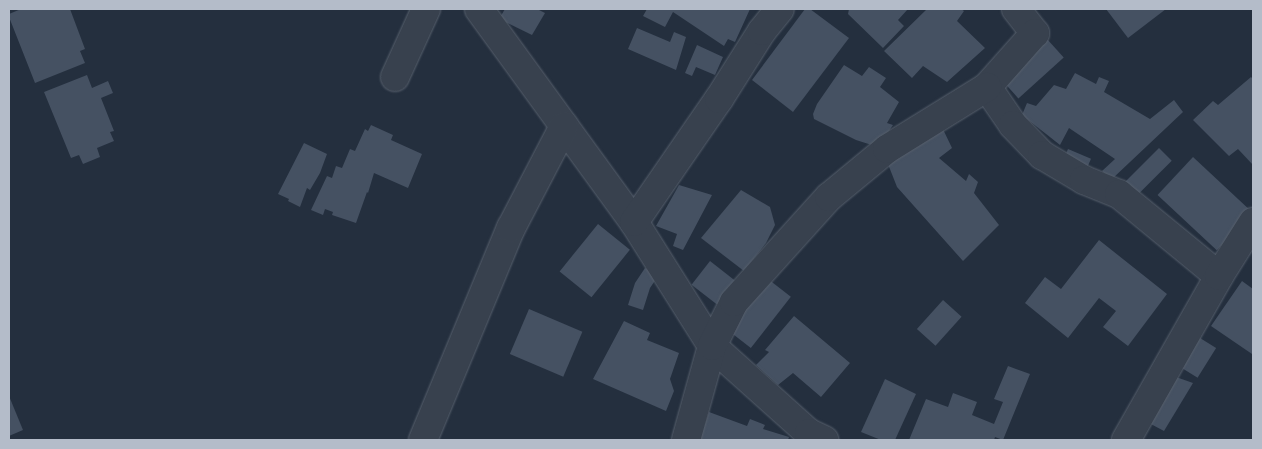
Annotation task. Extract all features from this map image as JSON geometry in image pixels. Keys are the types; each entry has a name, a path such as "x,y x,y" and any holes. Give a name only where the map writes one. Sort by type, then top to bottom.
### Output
{"street":[{"path":"395,77 426,9"},
{"path":"479,9 634,222 712,346 809,433 824,440"},
{"path":"634,222 719,99 762,30 780,9"},
{"path":"686,440 712,346 734,302 828,197 887,149 987,87 1035,33 1016,9"},
{"path":"987,87 1013,125 1042,155 1084,180 1119,194 1219,276"},
{"path":"423,440 511,228 564,126"},
{"path":"1126,440 1219,276 1253,222"}],"building":[{"path":"21,9 70,9 85,49 80,51 85,63 35,83 9,17 9,14"},
{"path":"505,9 537,9 545,13 532,35 499,19"},
{"path":"647,9 750,9 735,42 728,39 724,46 673,12 665,27 643,16"},
{"path":"805,9 810,9 849,38 793,112 752,80"},
{"path":"849,9 908,9 898,20 904,26 883,48 848,14"},
{"path":"927,9 961,9 964,11 957,21 985,48 947,82 923,66 912,78 884,51"},
{"path":"1106,9 1166,9 1128,38"},
{"path":"637,28 670,42 674,32 686,37 676,70 628,49"},
{"path":"1047,39 1064,58 1018,98 1002,80"},
{"path":"697,45 723,57 715,75 696,67 692,76 685,73"},
{"path":"844,65 862,76 869,67 886,78 880,87 899,102 887,123 893,125 878,147 856,140 814,119 813,114 817,104"},
{"path":"1075,73 1096,84 1099,77 1109,81 1104,92 1150,119 1174,100 1183,112 1112,179 1102,171 1115,159 1069,128 1060,145 1022,115 1027,103 1036,106 1054,85 1066,89"},
{"path":"87,75 92,88 108,81 113,93 101,98 114,131 110,132 114,141 97,148 100,157 83,164 79,155 71,158 44,92"},
{"path":"1251,77 1253,79 1253,165 1238,149 1229,156 1193,120 1213,101 1218,105"},
{"path":"940,123 952,148 939,158 966,181 969,174 978,182 974,193 999,225 963,261 897,187 886,159"},
{"path":"371,125 393,135 391,140 422,154 408,188 374,173 356,223 332,215 333,212 325,209 323,215 311,210 327,176 332,178 336,166 342,168 350,149 355,151 365,129 368,131"},
{"path":"304,143 327,154 320,173 310,190 307,188 300,207 278,194"},
{"path":"1159,148 1172,161 1135,197 1122,185"},
{"path":"1068,149 1091,159 1086,170 1063,160"},
{"path":"1193,157 1252,212 1217,250 1158,195"},
{"path":"679,185 712,195 683,250 673,246 677,234 656,226"},
{"path":"741,190 770,207 775,225 766,243 744,271 701,238"},
{"path":"598,224 630,250 591,297 560,271"},
{"path":"1099,240 1167,294 1128,346 1103,327 1116,311 1099,298 1068,338 1025,303 1045,277 1061,289"},
{"path":"710,261 737,282 718,306 692,285"},
{"path":"645,268 658,276 650,288 643,310 628,305 635,283"},
{"path":"768,279 791,297 751,348 728,330"},
{"path":"1242,281 1253,289 1252,354 1211,326"},
{"path":"943,300 962,317 935,346 917,329"},
{"path":"529,309 582,332 563,377 510,354"},
{"path":"794,316 850,363 821,397 793,373 778,385 756,365 769,352 765,350"},
{"path":"624,321 650,333 647,340 679,353 670,379 674,391 666,411 593,379"},
{"path":"1200,338 1216,348 1198,378 1181,368"},
{"path":"1008,366 1030,374 1003,440 995,437 994,440 909,440 926,399 948,407 953,393 977,402 972,415 994,424 1003,402 994,399"},
{"path":"1176,377 1193,383 1164,431 1147,422"},
{"path":"885,379 916,394 895,440 881,440 861,432"},
{"path":"9,396 23,430 9,436"},
{"path":"709,412 747,426 750,419 765,425 763,429 789,437 788,440 700,440"}]}
